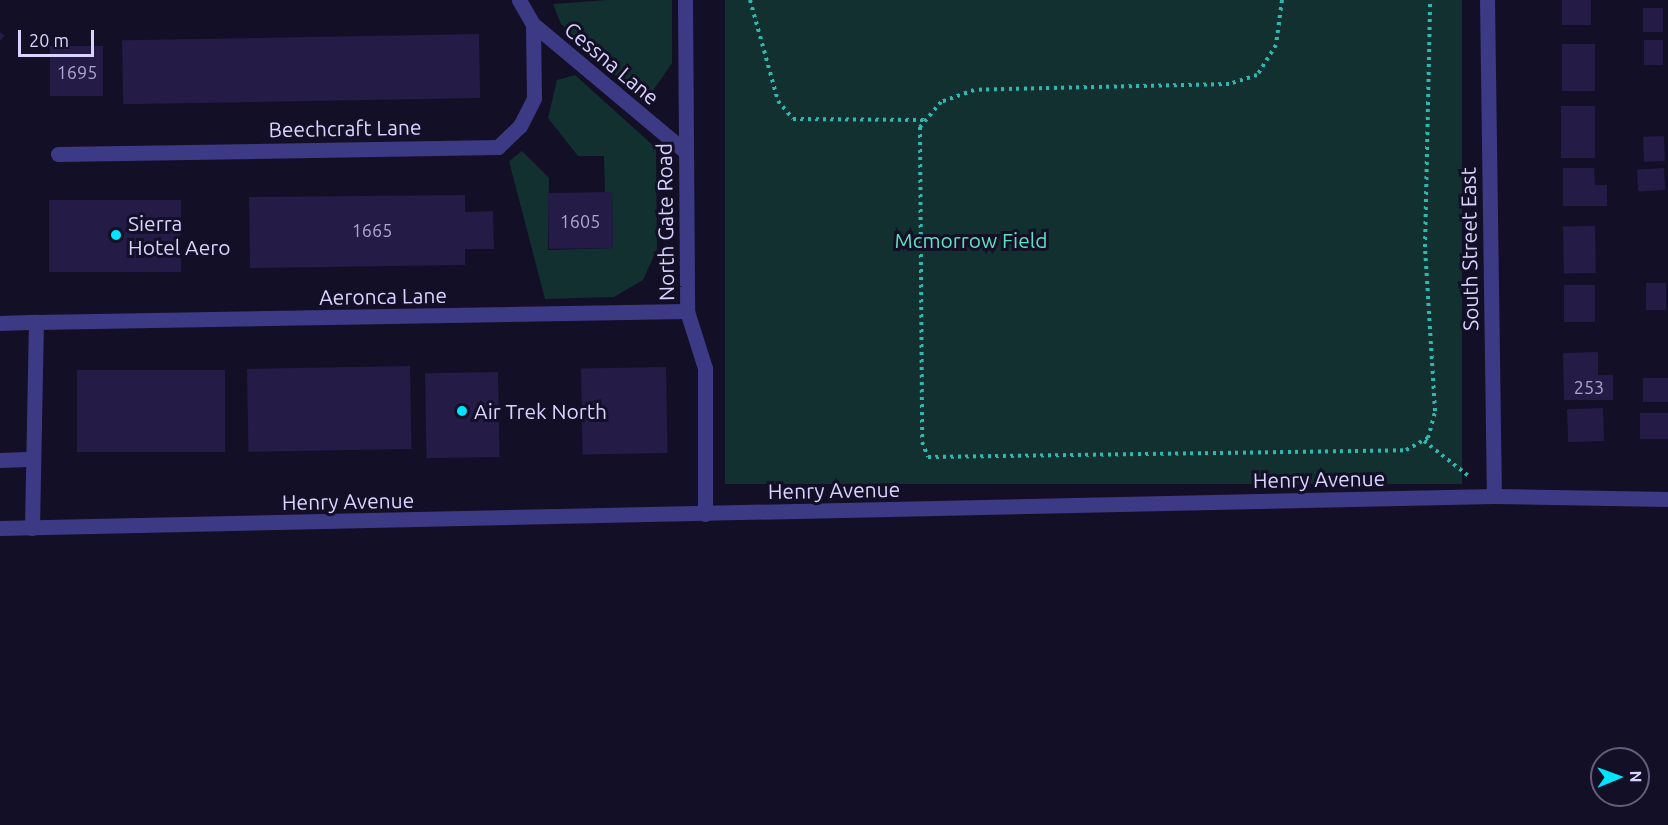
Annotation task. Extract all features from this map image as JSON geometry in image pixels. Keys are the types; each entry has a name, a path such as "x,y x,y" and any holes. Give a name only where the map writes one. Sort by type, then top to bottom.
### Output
{"street":[{"name":"Cessna Lane","path":"519,0 533,24 686,152"},
{"name":"North Gate Road","path":"685,0 687,311 705,368 705,514"},
{"name":"South Street East","path":"1487,0 1494,496"},
{"name":"Beechcraft Lane","path":"58,154 498,147 520,126 534,98 533,24"},
{"name":"Aeronca Lane","path":"0,322 687,311"},
{"path":"32,528 36,322"},
{"path":"0,460 33,459"},
{"name":"Henry Avenue","path":"0,528 1494,496 1668,499"}],"path":[{"path":"750,0 778,101 793,119 926,120"},
{"path":"1281,0 1276,45 1257,75 1229,84 974,90 941,102 920,127 922,442 928,457 1406,450 1424,440 1435,411 1425,247 1430,0"},
{"path":"1424,440 1494,496"}],"green space":[{"path":"607,0 672,0 672,63 650,95 630,89 561,24 553,4"},
{"name":"Mcmorrow Field","path":"725,0 1462,0 1462,484 725,484"},
{"path":"575,75 656,148 657,249 643,280 614,297 545,299 509,161 522,151 549,178 548,250 613,248 612,192 605,192 604,156 578,156 548,118 557,80"}],"building":[{"path":"1562,0 1591,0 1591,25 1562,25"},
{"path":"1643,8 1663,8 1663,32 1643,32"},
{"path":"479,34 480,98 123,104 122,40"},
{"path":"1644,40 1663,40 1663,65 1644,65"},
{"path":"1562,44 1595,44 1595,91 1562,91"},
{"path":"50,46 103,46 103,96 50,96"},
{"path":"1561,106 1595,106 1595,158 1561,158"},
{"path":"1664,136 1665,161 1644,162 1643,137"},
{"path":"1563,168 1594,168 1595,185 1607,185 1607,206 1563,206"},
{"path":"1664,168 1665,190 1638,191 1637,169"},
{"path":"612,192 613,248 549,249 548,193"},
{"path":"465,195 465,212 493,211 494,249 465,249 465,265 250,268 249,197"},
{"name":"Sierra Hotel Aero","path":"49,200 181,200 181,272 49,272"},
{"path":"1595,226 1596,273 1564,274 1563,227"},
{"path":"1646,283 1666,283 1666,310 1646,310"},
{"path":"1564,285 1595,285 1595,322 1564,322"},
{"path":"1598,352 1598,375 1613,375 1613,400 1564,400 1563,353"},
{"path":"410,366 411,449 248,452 247,369"},
{"path":"666,367 668,453 583,454 581,368"},
{"path":"77,370 225,370 225,452 77,452"},
{"name":"Air Trek North","path":"498,372 499,457 426,458 425,373"},
{"path":"1643,378 1668,378 1668,402 1643,402"},
{"path":"1603,408 1604,441 1568,442 1567,409"},
{"path":"1640,413 1668,413 1668,439 1640,439"}],"place":[{"name":"Sierra Hotel Aero","path":"116,235"},
{"name":"Air Trek North","path":"462,411"}]}
